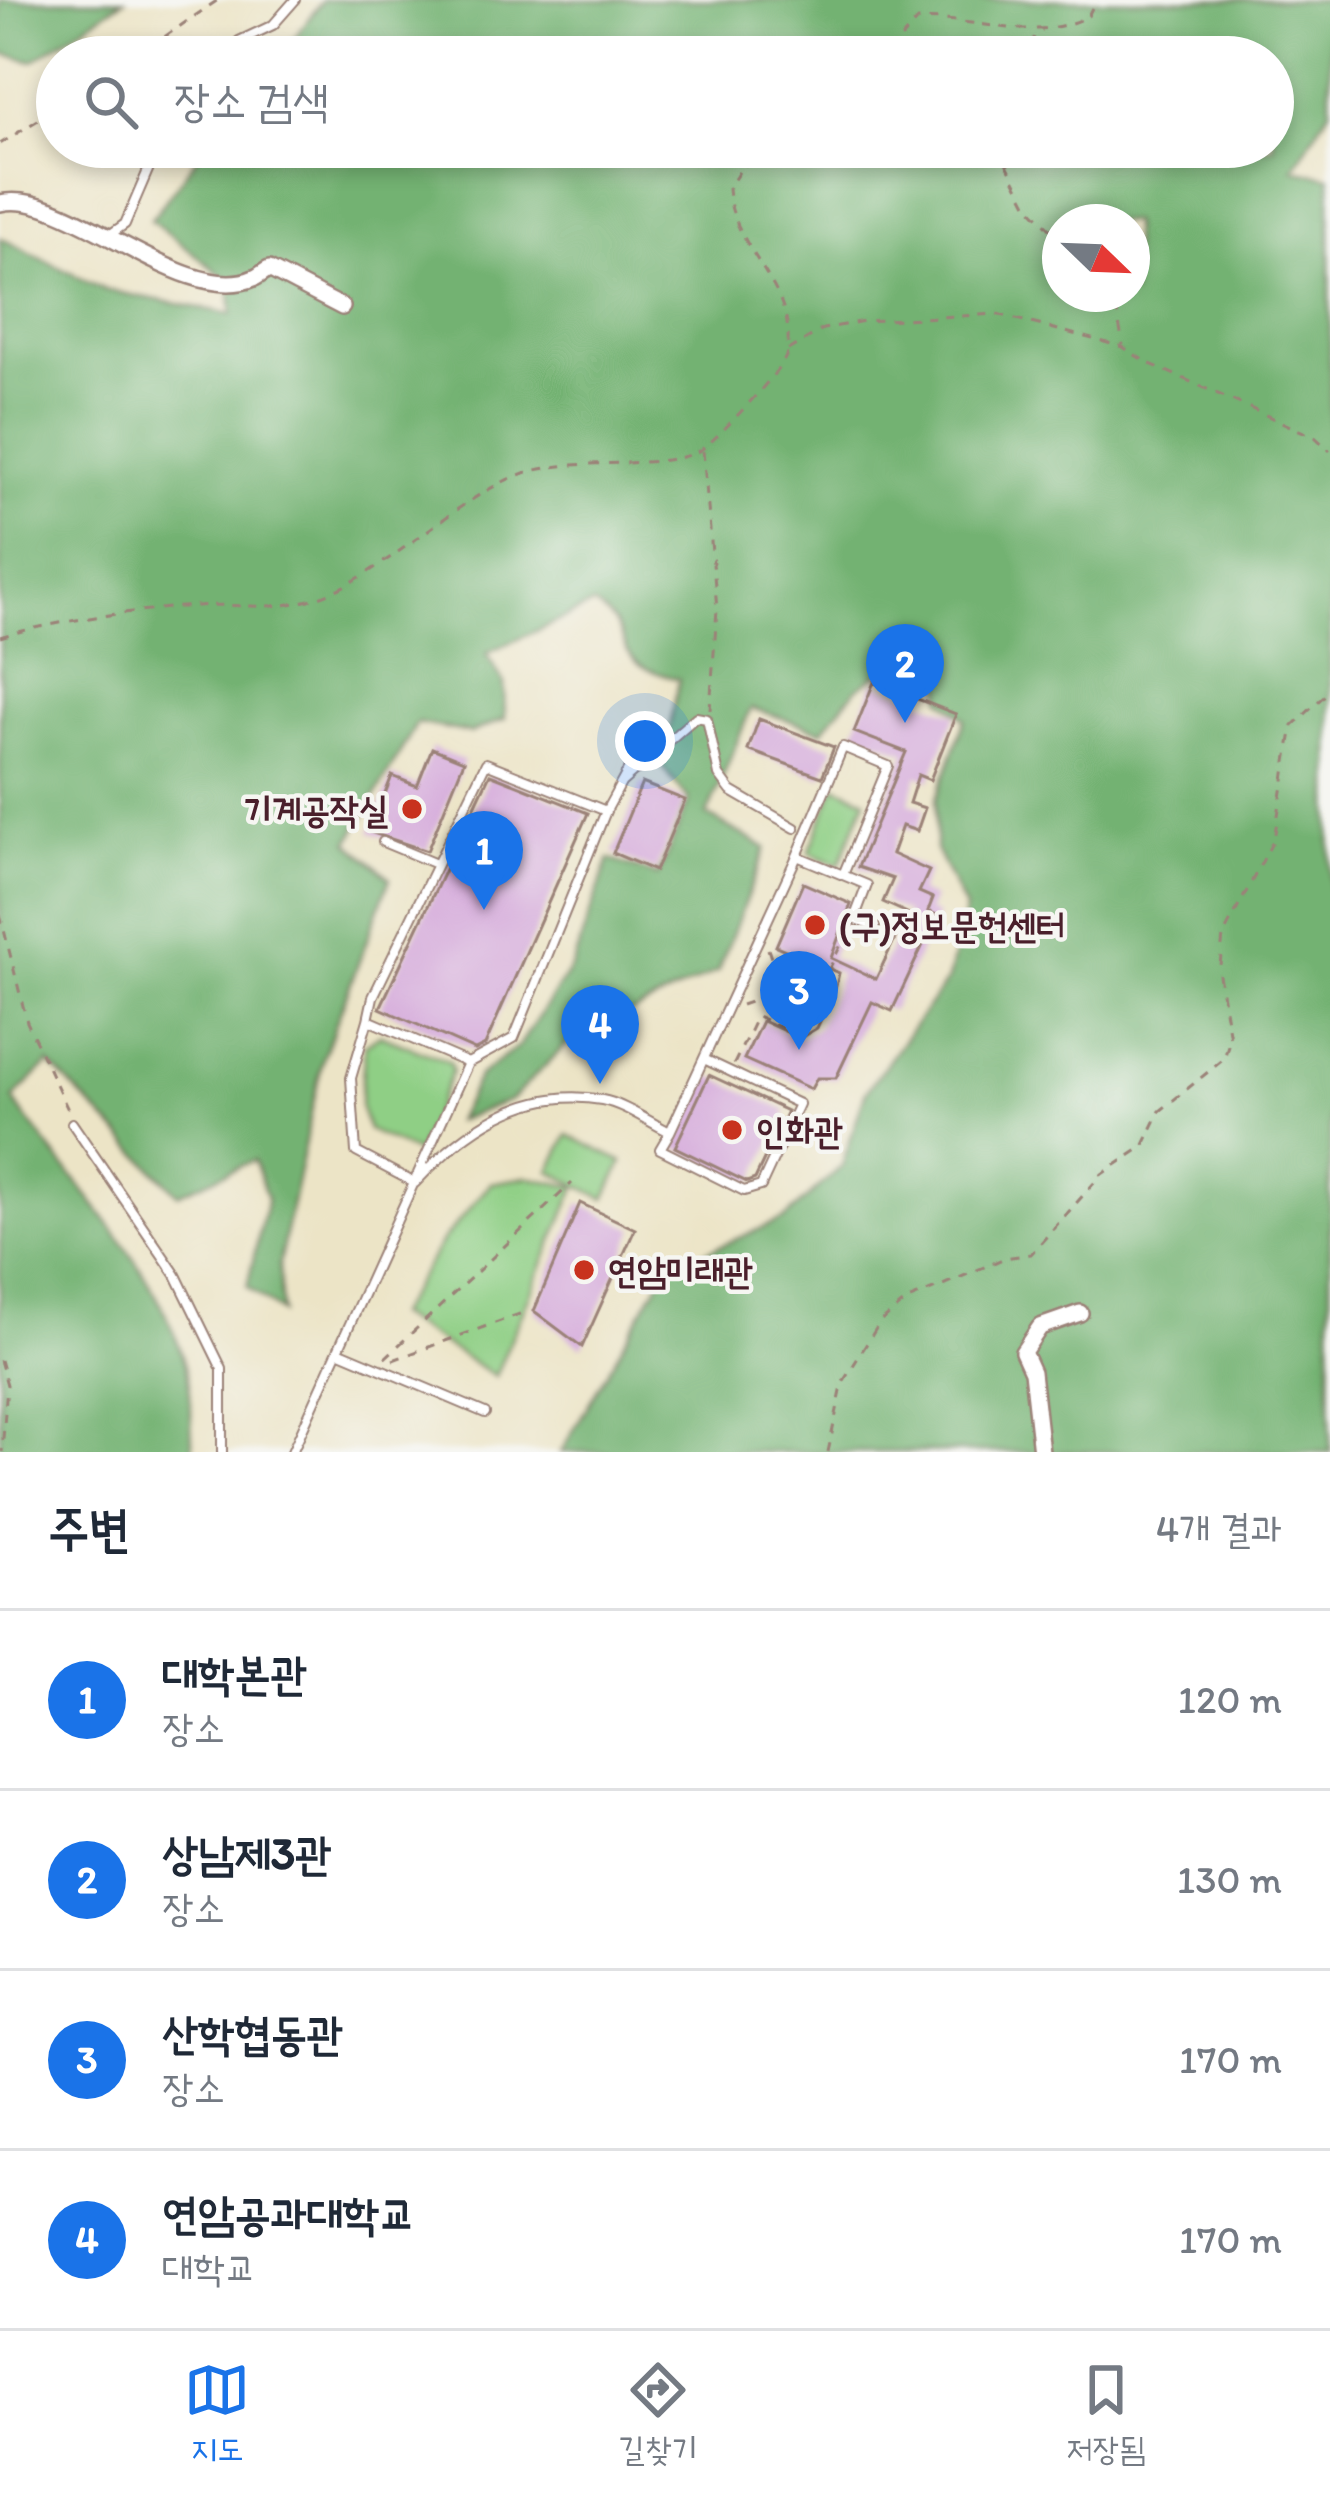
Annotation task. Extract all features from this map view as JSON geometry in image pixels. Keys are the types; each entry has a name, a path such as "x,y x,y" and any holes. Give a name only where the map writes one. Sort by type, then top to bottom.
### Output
{"street":[{"path":"0,203 16,199 106,237 153,263 213,280 253,279 269,269 342,307"},
{"path":"1041,1452 1032,1372 1023,1352 1040,1327 1080,1313"}],"lane":[{"path":"250,36 273,25 295,0"},
{"path":"106,237 124,224 149,168"},
{"path":"621,783 696,717 707,719 719,775 731,791 795,828"},
{"path":"706,1060 799,1104 761,1186 744,1191 660,1149 706,1060 843,747 888,766 842,875"},
{"path":"292,1452 468,1063 514,1038 606,811 638,752"},
{"path":"415,1183 356,1152 352,1078 373,997 486,763 606,811"},
{"path":"383,842 436,864"},
{"path":"797,856 867,885 854,919 875,927"},
{"path":"368,1020 468,1063"},
{"path":"415,1183 449,1146 532,1099 604,1100 670,1132"},
{"path":"72,1123 176,1275 222,1369 222,1452"},
{"path":"338,1352 485,1414"}],"path":[{"path":"166,36 218,0"},
{"path":"903,36 918,20 940,19 988,30 1043,29 1088,16 1096,0"},
{"path":"1036,36 1043,29"},
{"path":"0,144 36,121"},
{"path":"0,637 189,606 258,611 310,600 511,478 544,467 675,459 702,449 775,379 787,351 788,323 779,293 744,241 728,196 731,178 741,168"},
{"path":"1009,168 1028,205 1042,220"},
{"path":"1117,312 1123,347"},
{"path":"787,351 823,329 949,314 998,314 1123,347 1146,362 1315,437 1330,451"},
{"path":"702,449 717,609 707,719"},
{"path":"828,1452 840,1390 880,1322 908,1300 1005,1258 1031,1254 1102,1174 1142,1147 1160,1111 1224,1058 1230,1038 1219,975 1223,936 1274,839 1293,726 1330,690"},
{"path":"0,914 27,1022 72,1123"},
{"path":"730,1071 757,1016 788,1030 803,1023 854,919"},
{"path":"763,933 794,1027"},
{"path":"728,1010 825,976"},
{"path":"375,1367 572,1183"},
{"path":"375,1367 528,1310"},
{"path":"0,1360 7,1385 2,1452"}],"green space":[{"path":"0,0 124,0 70,36 36,36 33,61 0,53"},
{"path":"322,0 1330,0 1330,109 1294,167 1294,36 296,36"},
{"path":"189,168 1294,168 1330,177 1330,1452 561,1452 667,1268 784,1219 842,1166 865,1093 948,979 965,909 936,850 936,800 965,719 942,699 941,675 897,661 856,689 822,731 751,708 707,815 766,848 718,971 567,1044 511,1100 456,1121 479,1076 519,1046 572,966 609,859 658,876 689,800 662,767 679,679 640,664 616,626 593,605 486,654 504,683 505,719 470,733 417,723 349,842 390,878 323,1058 279,1264 282,1313 247,1287 267,1199 254,1160 178,1194 49,1063 13,1099 114,1231 159,1302 188,1378 193,1452 0,1452 0,238 105,290 232,314 229,281 151,220"},
{"path":"835,786 866,799 839,865 809,853"},
{"path":"776,955 818,972 793,984 782,979"},
{"path":"380,1035 449,1062 452,1071 417,1153 368,1130 360,1105 365,1045"},
{"path":"568,1135 623,1162 605,1199 550,1171"},
{"path":"527,1177 576,1187 495,1376 396,1315 443,1240 491,1183"}],"building":[{"path":"874,682 956,714 930,780 918,775 909,803 925,808 917,831 902,826 892,854 929,871 919,892 933,898 928,911 937,915 892,1011 872,1002 836,1078 817,1078 811,1089 744,1059 762,1021 800,1038 817,1028 836,986 839,973 776,946 803,883 851,904 831,958 876,979 907,913 883,902 893,879 858,867 906,752 854,732"},
{"path":"759,719 834,747 822,777 748,750"},
{"name":"기계공작실","path":"432,748 464,761 427,851 370,832 392,776 417,786"},
{"path":"490,774 588,813 485,1045 475,1050 380,1008"},
{"path":"642,783 685,800 655,871 613,853"},
{"name":"인화관","path":"709,1075 787,1111 755,1179 747,1182 675,1147"},
{"name":"연암미래관","path":"580,1203 635,1229 582,1347 534,1311"}],"place":[{"name":"상남제3관","path":"905,723"},
{"name":"기계공작실","path":"412,809"},
{"name":"대학본관","path":"484,910"},
{"name":"(구)정보문헌센터","path":"815,925"},
{"name":"산학협동관","path":"799,1050"},
{"name":"연암공과대학교","path":"600,1084"},
{"name":"인화관","path":"732,1130"},
{"name":"연암미래관","path":"584,1270"}]}
